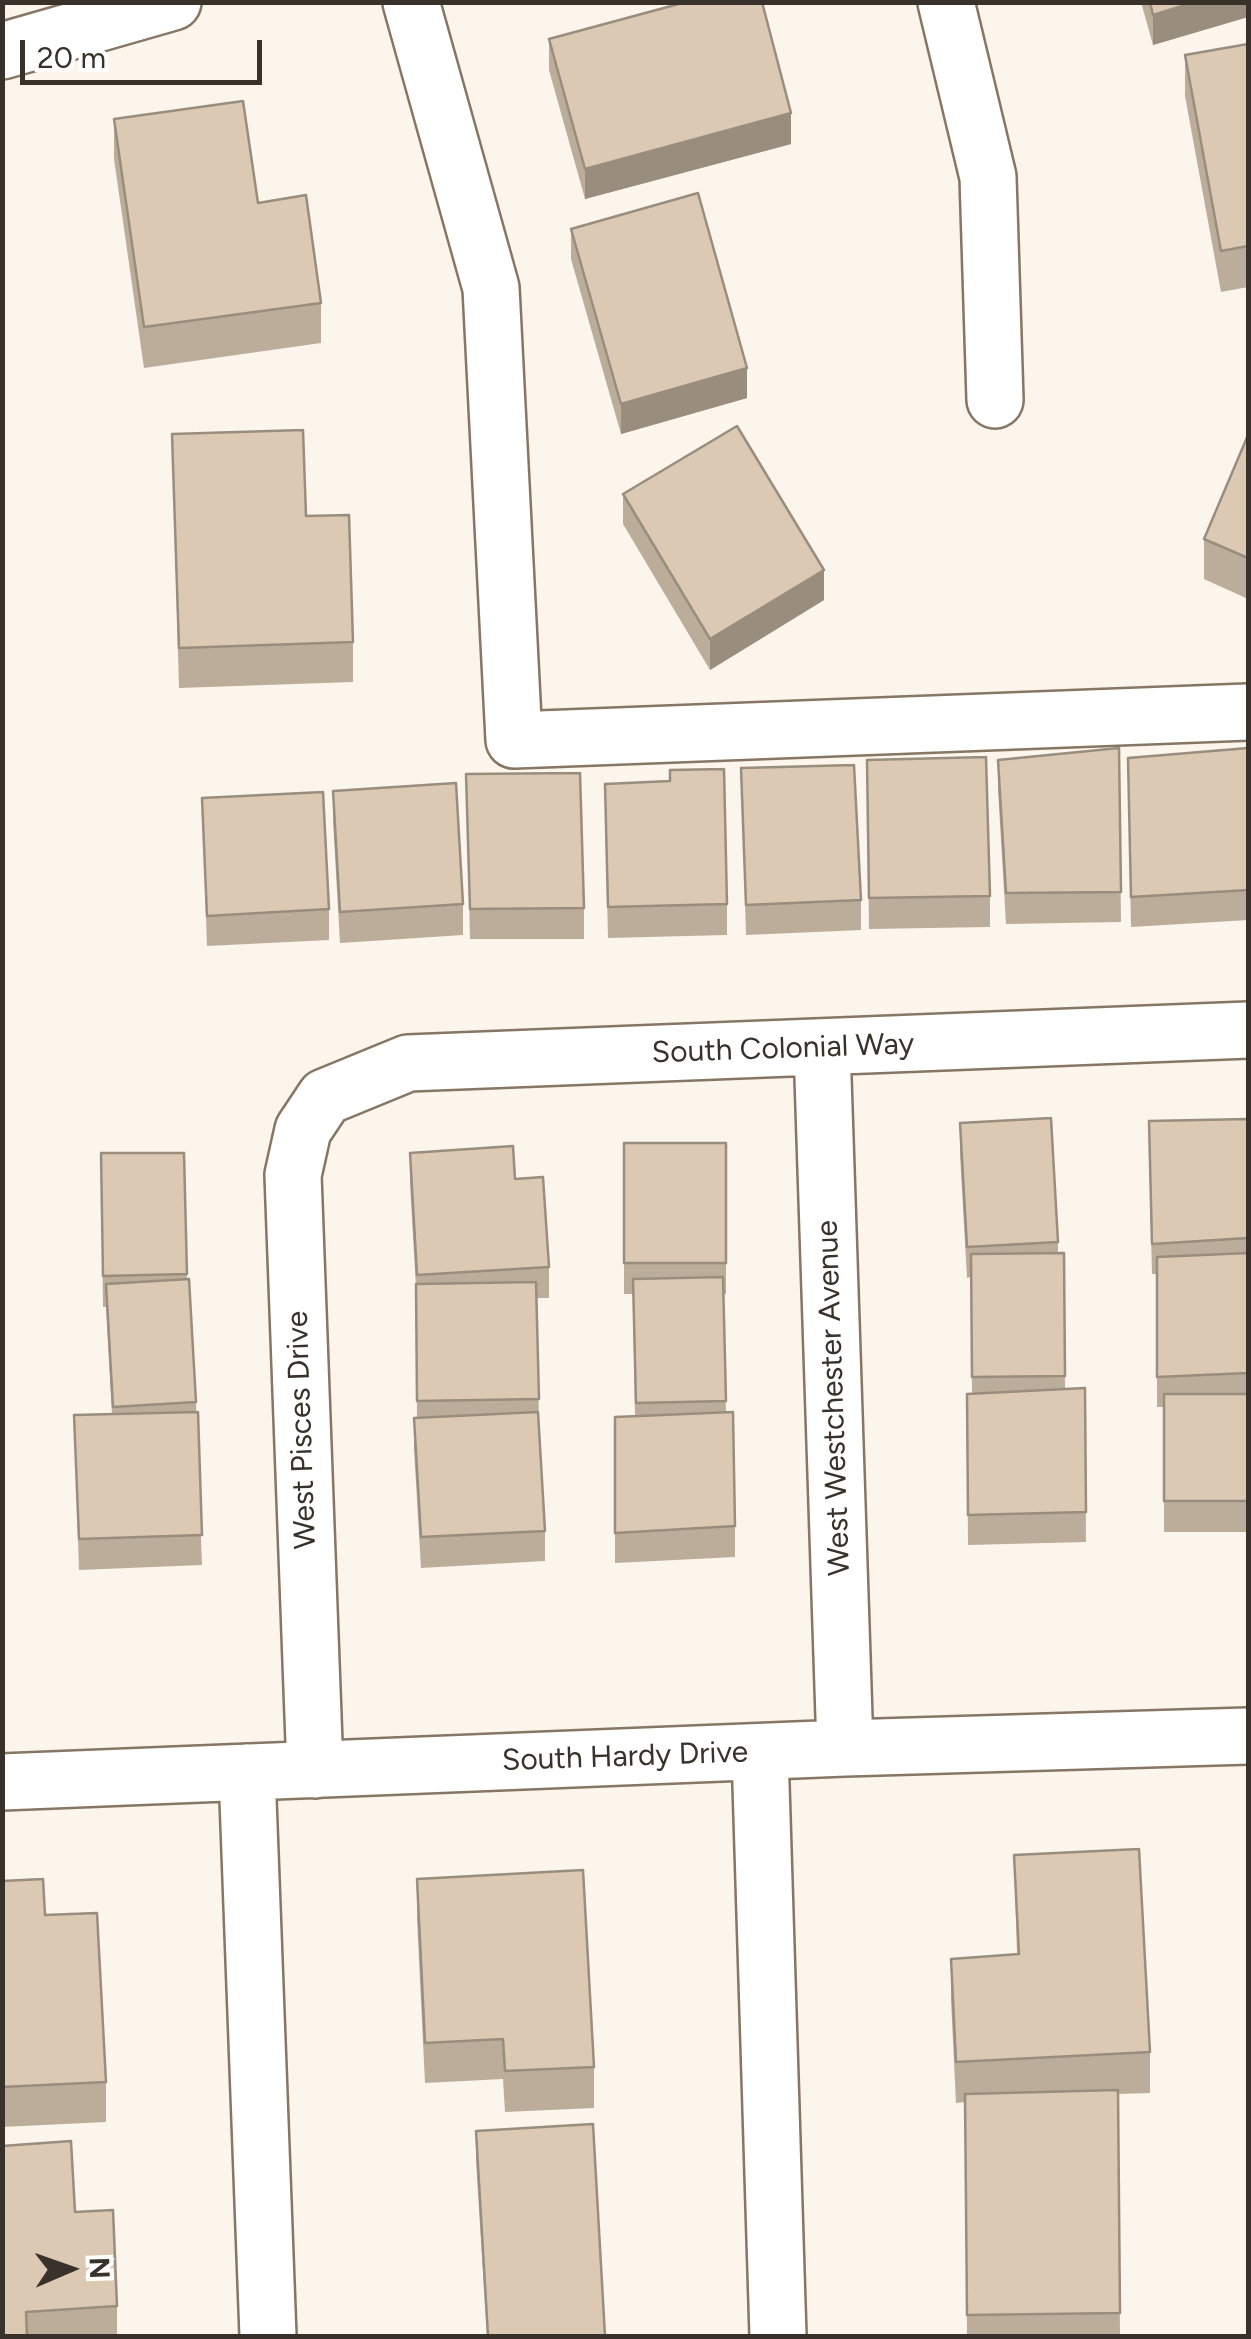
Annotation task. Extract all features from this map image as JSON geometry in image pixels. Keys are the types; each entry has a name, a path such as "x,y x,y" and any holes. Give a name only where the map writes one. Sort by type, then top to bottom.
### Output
{"street":[{"path":"2,50 173,2"},
{"path":"411,2 491,288 514,740 1248,712"},
{"path":"946,2 988,177 996,400"},
{"name":"South Colonial Way","path":"325,1098 408,1063 1248,1030"},
{"name":"West Westchester Avenue","path":"822,1048 845,1748"},
{"name":"West Pisces Drive","path":"315,1770 293,1175 303,1130 325,1098"},
{"name":"South Hardy Drive","path":"2,1782 1248,1736"},
{"path":"760,1752 778,2336"},
{"path":"246,1772 268,2336"}],"building":[{"path":"686,2 762,2 791,113 585,169 549,39"},
{"path":"1150,2 1195,2 1153,15"},
{"path":"1248,44 1248,246 1221,251 1185,55"},
{"path":"243,101 258,203 306,195 321,303 144,327 114,119"},
{"path":"698,193 747,368 621,404 571,229"},
{"path":"737,426 824,570 710,639 623,494"},
{"path":"303,430 306,516 349,515 353,642 179,648 172,434"},
{"path":"1248,435 1248,558 1204,539"},
{"path":"1119,748 1121,892 1006,893 998,760"},
{"path":"1248,748 1248,890 1131,897 1128,758"},
{"path":"986,757 990,896 869,898 867,760"},
{"path":"854,765 861,900 746,905 741,768"},
{"path":"724,769 727,904 608,907 605,784 670,781 670,770"},
{"path":"580,773 584,908 470,909 466,774"},
{"path":"456,783 463,904 340,912 333,791"},
{"path":"323,792 329,909 207,916 202,798"},
{"path":"1051,1118 1058,1242 967,1247 960,1123"},
{"path":"1248,1119 1248,1238 1152,1244 1149,1121"},
{"path":"624,1143 726,1143 726,1263 624,1263"},
{"path":"513,1146 515,1179 543,1177 549,1267 417,1275 410,1153"},
{"path":"101,1153 184,1153 187,1274 103,1276"},
{"path":"1064,1253 1065,1376 972,1377 971,1254"},
{"path":"1248,1253 1248,1373 1157,1377 1157,1257"},
{"path":"723,1277 726,1401 636,1403 633,1279"},
{"path":"189,1279 196,1402 113,1407 106,1284"},
{"path":"536,1282 539,1399 417,1401 416,1284"},
{"path":"1085,1388 1086,1512 968,1515 967,1394"},
{"path":"1164,1394 1248,1394 1248,1501 1164,1501"},
{"path":"198,1412 202,1535 79,1539 74,1415"},
{"path":"538,1412 545,1531 421,1537 414,1418"},
{"path":"733,1412 735,1526 615,1533 615,1417"},
{"path":"1139,1849 1150,2052 956,2062 951,1959 1019,1954 1014,1855"},
{"path":"583,1870 594,2067 505,2071 503,2039 425,2043 417,1879"},
{"path":"43,1879 45,1915 97,1913 106,2082 2,2087 2,1881"},
{"path":"1118,2090 1120,2313 967,2315 965,2094"},
{"path":"593,2124 605,2336 488,2336 476,2131"},
{"path":"71,2141 75,2212 113,2210 117,2306 26,2312 27,2336 2,2336 2,2146"}]}
